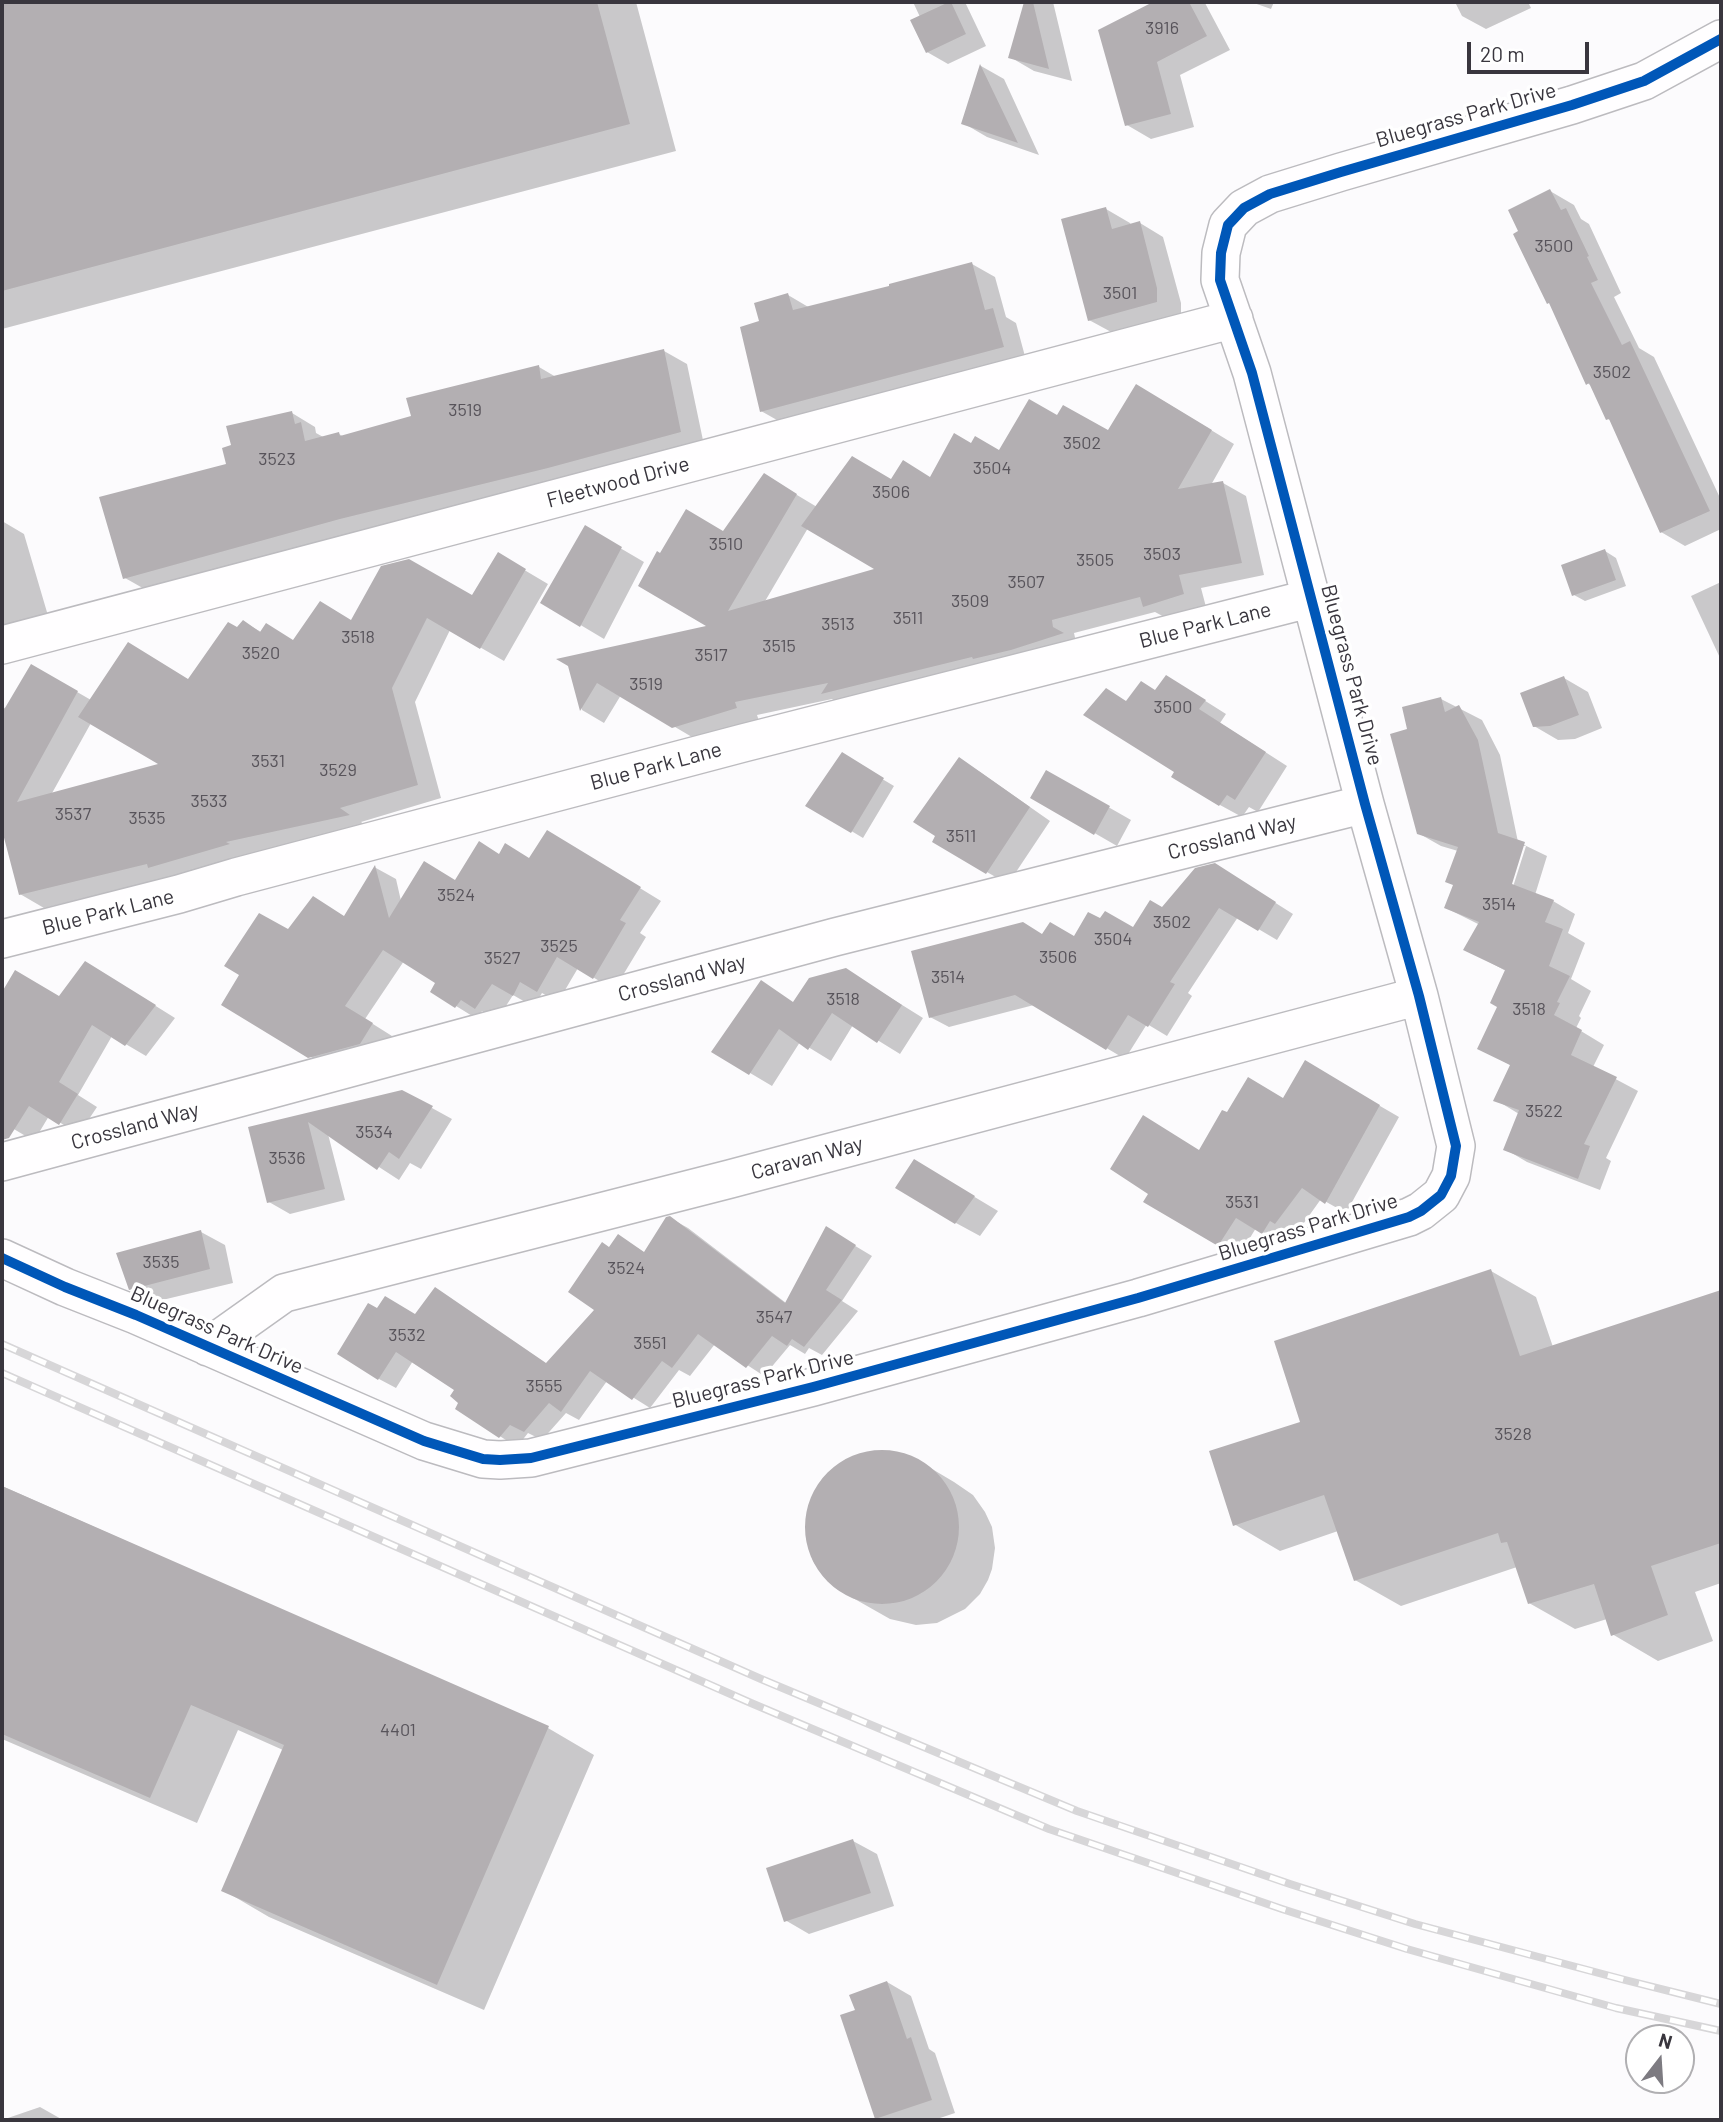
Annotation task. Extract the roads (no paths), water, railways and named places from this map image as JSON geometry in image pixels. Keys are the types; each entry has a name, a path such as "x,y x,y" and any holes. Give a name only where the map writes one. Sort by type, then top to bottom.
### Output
{"street":[{"name":"Bluegrass Park Drive","path":"2,1258 424,1441 483,1459 500,1460 531,1458 813,1387 1138,1298 1409,1217 1421,1211 1441,1195 1451,1176 1456,1146 1419,996 1365,804 1252,373 1220,280 1221,253 1228,225 1244,208 1270,194 1572,105 1644,81 1721,39"},
{"name":"Fleetwood Drive","path":"2,645 1234,319"},
{"name":"Blue Park Lane","path":"2,939 743,743 1312,598"},
{"name":"Crossland Way","path":"2,1162 835,937 1365,804"},
{"name":"Caravan Way","path":"208,1347 284,1293 730,1179 1419,996"}],"railway":[{"path":"2,1344 761,1679 1077,1811 1415,1924 1721,2004"},
{"path":"2,1373 751,1703 1049,1829 1407,1949 1616,2008 1721,2031"}]}
